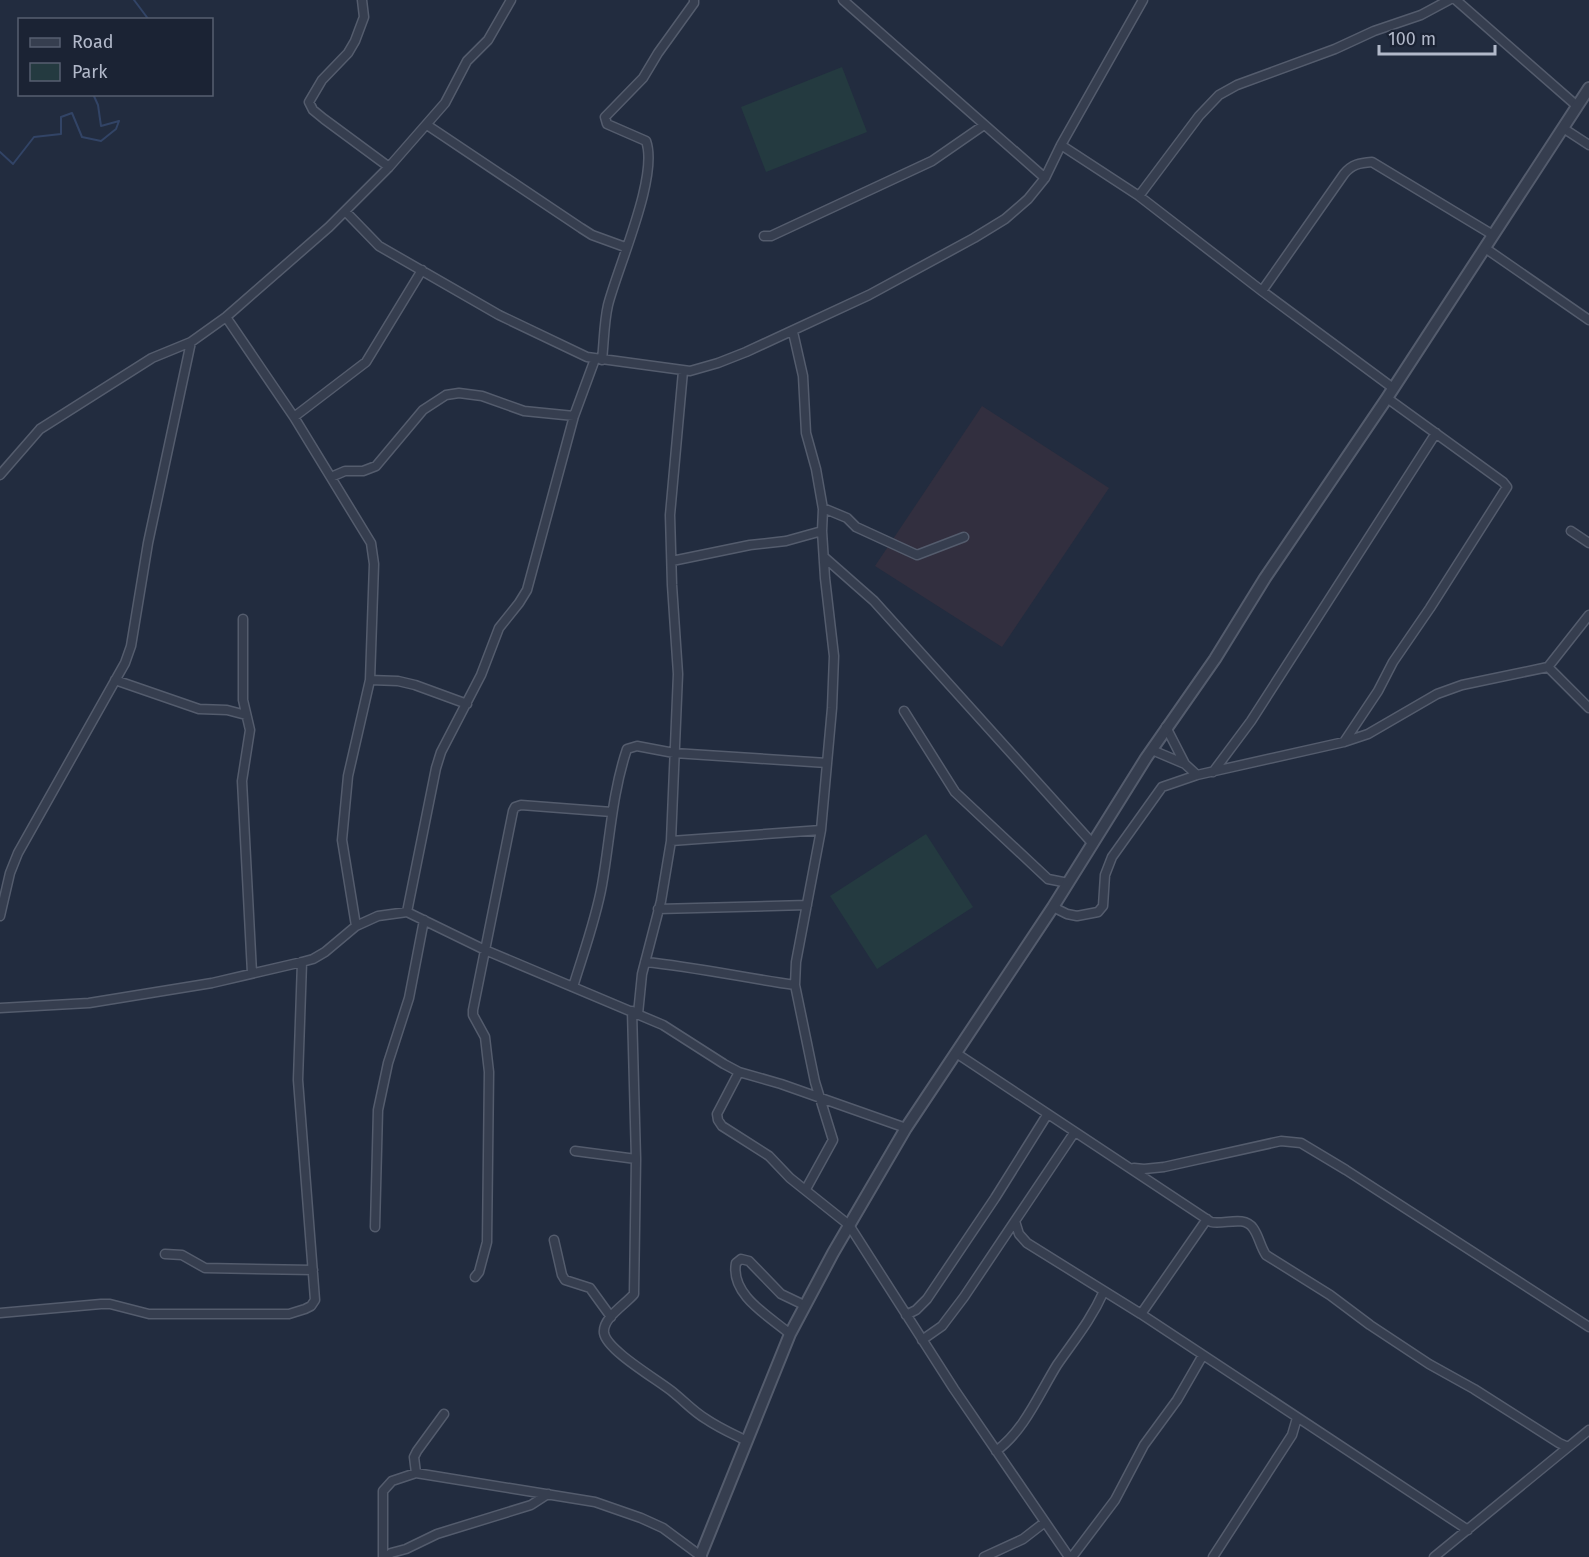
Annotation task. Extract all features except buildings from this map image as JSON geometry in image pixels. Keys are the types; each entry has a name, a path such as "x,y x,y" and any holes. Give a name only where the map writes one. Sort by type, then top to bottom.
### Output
{"street":[{"path":"362,0 364,17 355,40 348,53 322,80 309,102 313,110 324,119 389,167"},
{"path":"0,475 40,429 152,358 191,342 226,317 345,211 389,167 445,103 470,56 488,40 511,0"},
{"path":"407,912 441,752 481,675 499,628 527,590 574,416 599,359 608,307 646,182 649,149 646,141 607,124 605,117 643,78 694,0"},
{"path":"843,0 1045,178"},
{"path":"1139,196 1199,116 1219,94 1237,85 1335,49 1374,30 1420,15 1449,0"},
{"path":"1456,0 1577,106"},
{"path":"345,211 379,246 499,315 587,357 690,371 718,363 793,332 869,295 1005,219 1028,199 1045,178 1140,1"},
{"path":"548,1494 531,1506 437,1534 384,1557 383,1491 392,1481 416,1473 548,1494 595,1502 640,1518 669,1532 701,1557 790,1334 849,1225 906,1128 1053,907 1167,727 1215,659 1265,578 1387,398 1589,88"},
{"path":"764,236 771,236 932,161 984,124"},
{"path":"427,125 587,232 626,248"},
{"path":"1563,128 1589,144"},
{"path":"1061,145 1139,196 1393,388"},
{"path":"1262,291 1344,174 1350,167 1359,163 1372,162 1493,235"},
{"path":"1485,248 1589,320"},
{"path":"294,417 366,362 422,270"},
{"path":"226,317 294,417 371,543 374,564 370,680 348,776 342,840 356,926"},
{"path":"793,332 803,376 806,433 816,468 823,508 822,531 834,656 821,830 796,962 795,985 816,1082 833,1140 806,1189"},
{"path":"0,916 10,873 18,853 125,663 131,646 148,543 191,342"},
{"path":"683,371 670,514 678,674 671,841 635,1013 634,1294 611,1317 605,1326 604,1333 607,1340 620,1353 673,1392 703,1418 747,1441"},
{"path":"331,477 345,471 363,471 376,466 423,410 446,395 459,393 482,396 524,411 574,416"},
{"path":"1344,742 1507,487 1387,398"},
{"path":"1213,772 1251,721 1436,433"},
{"path":"823,508 847,518 856,528 917,555 964,537"},
{"path":"672,561 750,545 786,541 822,531"},
{"path":"1571,531 1589,543"},
{"path":"824,557 874,601 1093,844"},
{"path":"1053,907 1077,916 1098,912 1103,906 1105,875 1112,858 1159,789 1197,775 1344,742 1368,734 1437,694 1462,685 1548,667 1589,616"},
{"path":"243,619 242,685 250,730 242,781 252,973"},
{"path":"1548,667 1589,708"},
{"path":"115,680 199,709 227,710 246,715"},
{"path":"370,680 398,681 415,685 467,704"},
{"path":"904,711 955,792 1048,879 1068,883"},
{"path":"1167,727 1185,764"},
{"path":"573,987 602,888 612,812 627,749 637,746 674,753 827,762"},
{"path":"1152,750 1185,764 1197,775"},
{"path":"475,1277 479,1272 487,1242 489,1072 485,1037 472,1010 515,807 520,805 612,812"},
{"path":"671,841 821,830"},
{"path":"658,909 807,905"},
{"path":"0,1008 89,1003 212,983 302,962 326,952 356,926 378,916 407,912 485,950 663,1025 724,1065 740,1072 906,1128"},
{"path":"375,1227 378,1110 388,1063 409,998 424,920"},
{"path":"0,1313 110,1304 149,1314 289,1314 311,1306 315,1300 298,1080 302,962"},
{"path":"645,962 695,967 795,985"},
{"path":"956,1053 1207,1219 1220,1224 1240,1220 1246,1222 1252,1226 1266,1255 1330,1295 1429,1364 1568,1447"},
{"path":"740,1072 717,1114 722,1126 769,1156 790,1178 849,1225 922,1340 1070,1557 1115,1500 1144,1445 1177,1400 1203,1355"},
{"path":"906,1315 916,1310 927,1299 1047,1115"},
{"path":"922,1340 936,1331 950,1316 990,1261 1074,1133"},
{"path":"1129,1167 1144,1169 1164,1167 1281,1141 1301,1143 1589,1327"},
{"path":"575,1151 636,1160"},
{"path":"1141,1314 1207,1219"},
{"path":"1015,1221 1019,1234 1027,1243 1141,1314 1468,1530"},
{"path":"554,1240 565,1280 590,1288 611,1317"},
{"path":"165,1254 182,1255 205,1268 313,1270"},
{"path":"790,1334 743,1292 736,1276 736,1263 741,1259 749,1262 781,1294 804,1305"},
{"path":"996,1451 1015,1434 1058,1365 1086,1326 1104,1292"},
{"path":"416,1473 414,1457 444,1414"},
{"path":"1213,1557 1289,1441 1297,1418"},
{"path":"1434,1557 1589,1430"},
{"path":"984,1557 1023,1539 1045,1522"}],"shaded area":[{"path":"982,406 1109,488 1002,647 875,566"}],"green space":[{"path":"842,67 867,132 766,172 741,107"},
{"path":"926,834 973,907 877,969 830,896"}],"waterway":[{"path":"134,0 148,18"},
{"path":"0,152 13,164 34,137 61,134 61,117 72,113 82,137 101,141 116,129 119,121 101,126 98,105 94,96"}]}
